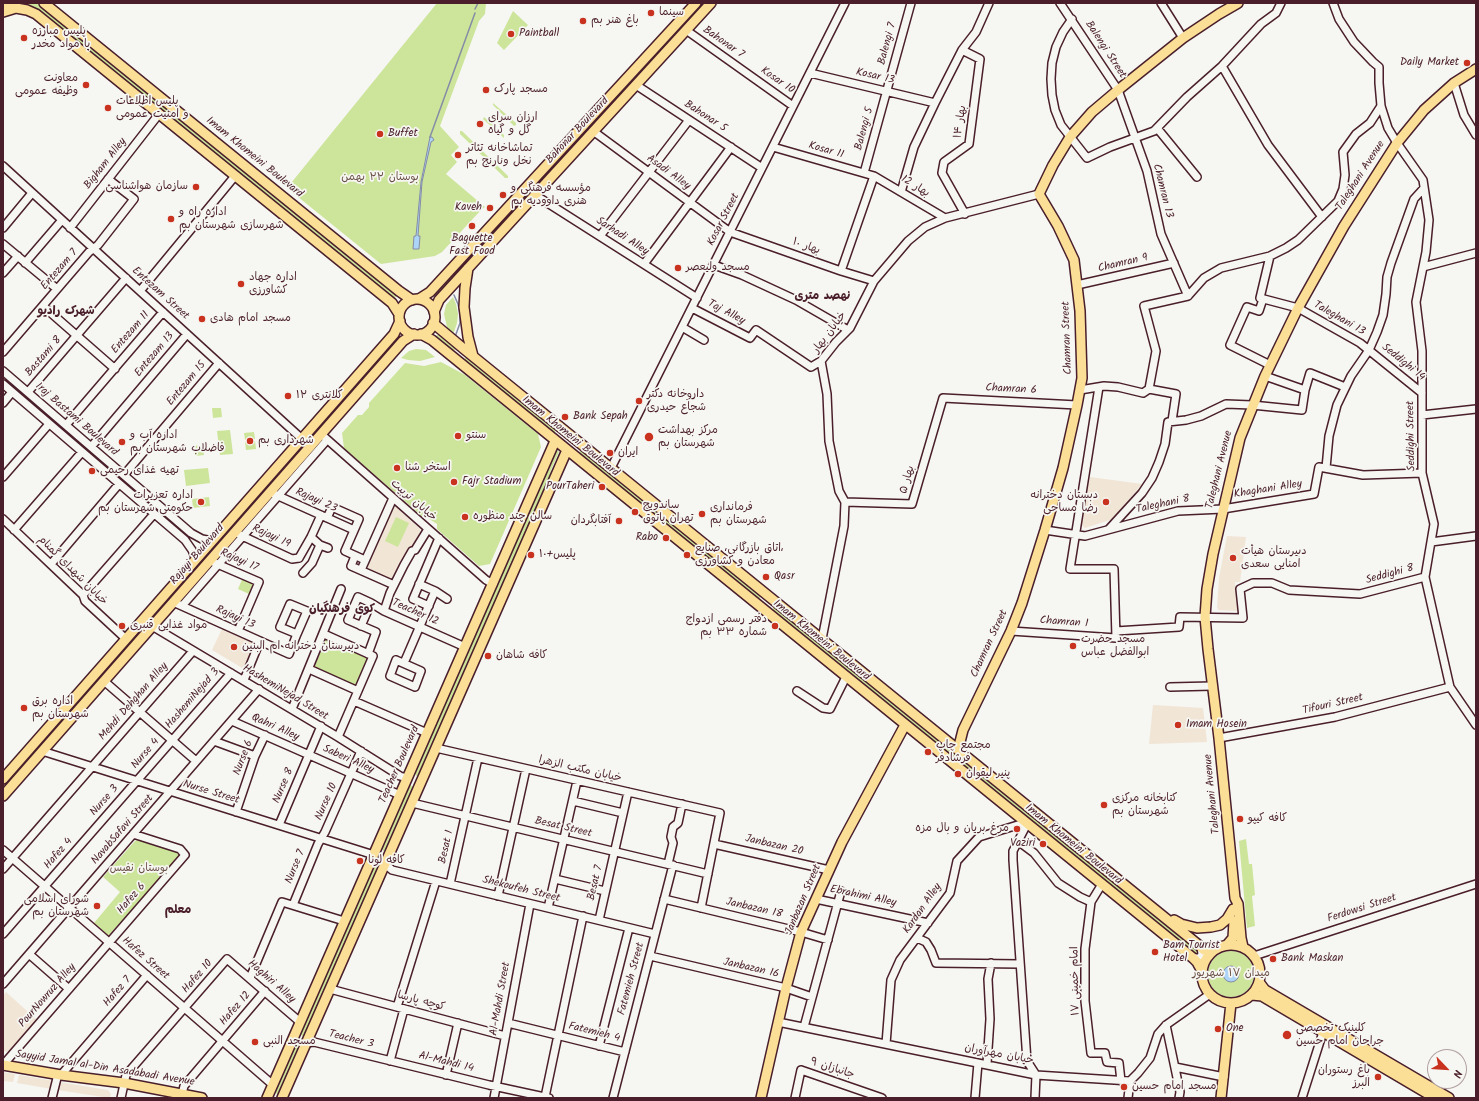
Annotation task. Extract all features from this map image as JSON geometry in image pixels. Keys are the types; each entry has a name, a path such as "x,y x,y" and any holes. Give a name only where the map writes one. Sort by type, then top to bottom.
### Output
{"highway":[{"path":"3,9 9,3"}],"main road":[{"name":"Imam Khomeini Boulevard","path":"44,3 399,291 416,299"},
{"name":"Bahonar Boulevard","path":"434,312 439,300 711,3"},
{"path":"1039,194 1053,164 1070,137 1092,112 1183,38 1238,3"},
{"name":"Bahonar Boulevard","path":"416,299 430,292 606,102 691,4"},
{"path":"3,12 16,8 27,10 36,14 391,302 399,318 405,330 418,334 430,328 433,322 434,312 428,304 416,299 404,305 399,318"},
{"name":"Taleghani Avenue","path":"1243,947 1238,904 1235,898 1205,617 1206,588 1240,438 1264,376 1298,308 1344,226 1397,143 1424,110 1454,83 1476,69"},
{"path":"606,102 614,109"},
{"name":"Chamran Street","path":"958,750 963,730 1011,631 1022,603 1063,468 1082,378 1080,311 1074,260 1058,226 1039,194"},
{"path":"468,268 465,288 465,314 472,356"},
{"path":"391,302 399,291"},
{"name":"Rajayi Boulevard","path":"3,779 394,334 399,318"},
{"name":"Imam Khomeini Boulevard","path":"433,322 472,356 1204,950 1212,951"},
{"name":"Imam Khomeini Boulevard","path":"418,334 432,340 455,360 567,446 762,609 1193,958 1202,971"},
{"name":"Rajayi Boulevard","path":"3,796 6,786 42,751 154,627 173,602 234,532 274,494 324,437 359,391 403,341 418,334"},
{"path":"455,360 464,349"},
{"path":"350,383 358,383 360,387 359,391"},
{"path":"561,427 567,446 635,491 644,495"},
{"path":"282,1098 567,446"},
{"name":"Teacher Boulevard","path":"267,1098 493,584 567,446"},
{"path":"762,609 771,598"},
{"name":"Janbazan Street","path":"761,1098 786,988 801,932 842,842 905,724"},
{"path":"407,778 420,784"},
{"path":"374,855 380,858 385,864"},
{"path":"1227,945 1234,936 1233,902 1235,898"},
{"path":"1154,909 1181,924 1197,928 1220,925 1227,919 1233,909"},
{"path":"1237,945 1243,947 1254,956 1260,970 1259,982 1252,995 1240,1002 1231,1003 1219,1001 1210,994 1204,985 1202,971 1204,962 1212,951 1221,946 1237,945"},
{"path":"1259,982 1266,990 1449,1098"},
{"path":"1252,995 1262,996 1434,1098"},
{"path":"1221,1098 1231,1003"},
{"path":"293,1037 306,1043"},
{"name":"Sayyid Jamal al-Din Asadabadi Avenue","path":"3,1064 124,1083 182,1096 202,1098"}],"street":[{"name":"Kosar Street","path":"611,468 845,3"},
{"name":"Balengi 7","path":"887,90 911,3"},
{"path":"901,192 914,147 962,50 976,32 989,3"},
{"name":"Balengi Street","path":"1060,3 1118,90"},
{"path":"1066,10 1070,3"},
{"path":"1161,3 1183,38"},
{"path":"1072,19 1063,32 1056,47 1052,63 1052,95 1055,110 1061,125 1087,158 1110,147 1154,131 1187,97 1222,66 1261,24 1276,13 1281,3"},
{"name":"Seddighi Street","path":"1333,3 1339,19 1354,42 1379,67 1378,83 1381,106 1388,128 1423,180 1429,220 1426,252 1416,302 1422,351 1422,473 1434,524 1425,577 1450,687 1476,725"},
{"name":"Bahonar 7","path":"686,30 747,73"},
{"name":"بهار ۱۴","path":"962,50 980,59 969,144 944,162 942,173 965,214"},
{"path":"1222,66 1268,146 1322,217"},
{"name":"Kosar 10","path":"747,73 793,106"},
{"name":"Kosar 13","path":"810,73 887,90 935,103"},
{"path":"1454,83 1464,115 1476,135"},
{"name":"Bahonar 5","path":"636,85 762,168"},
{"name":"Balengi 5","path":"864,173 887,90"},
{"name":"Chamran 13","path":"1118,90 1146,171 1161,234 1188,296"},
{"path":"1149,390 1156,351 1144,306 1188,296 1204,278 1221,268 1270,256 1298,240 1338,201 1343,189 1343,152 1356,134 1370,123 1381,106"},
{"name":"Bigham Alley","path":"70,228 159,114"},
{"path":"600,236 689,120"},
{"path":"1157,128 1197,177"},
{"name":"Asadi Alley","path":"593,132 730,232"},
{"name":"Kosar 11","path":"773,146 874,176"},
{"path":"644,264 732,148"},
{"name":"Entezam Street","path":"3,166 302,438"},
{"path":"140,291 235,176"},
{"path":"841,271 874,176"},
{"name":"بهار 12","path":"874,176 945,218"},
{"name":"Entezam 7","path":"3,352 57,289 98,246 134,199 108,179"},
{"path":"1422,473 1363,475 1322,468 1331,426 1338,405 1345,388 1369,350 1377,332 1383,314 1387,277 1397,246 1414,199 1424,188"},
{"path":"3,228 32,193"},
{"name":"خیابان بهار","path":"822,639 844,526 845,502 839,491 829,441 827,394 821,361 848,330 874,281 908,241 925,228 945,218 1039,194"},
{"name":"Sarhadi Alley","path":"536,195 697,298"},
{"path":"25,263 62,220"},
{"name":"بهار ۱۰","path":"730,232 874,281"},
{"path":"3,244 57,289"},
{"path":"1423,267 1476,253"},
{"path":"3,273 18,256"},
{"path":"1270,256 1259,311 1247,308 1230,345 1270,365"},
{"name":"Chamran 9","path":"1077,286 1174,264"},
{"path":"714,265 742,275 796,300 848,330"},
{"name":"Bastami 8","path":"28,392 126,278"},
{"name":"Taleghani 13","path":"1261,298 1298,308 1360,342 1369,350"},
{"path":"43,306 115,369"},
{"name":"Taj Alley","path":"692,308 750,338 756,330 811,367 821,361"},
{"name":"Entezam 11","path":"66,425 163,312"},
{"path":"682,327 704,340"},
{"name":"Entezam 13","path":"91,447 187,334"},
{"name":"Seddighi 14","path":"1369,350 1422,392"},
{"name":"Entezam 15","path":"124,475 219,363"},
{"name":"Iraj Bastami Boulevard","path":"3,371 191,533 202,539 212,541"},
{"path":"1170,421 1186,420 1201,416 1226,404 1302,410 1305,390 1310,373 1345,388"},
{"path":"1264,376 1305,390"},
{"name":"Iraj Bastami Boulevard","path":"3,384 185,540 196,559"},
{"path":"1080,390 1099,387 1118,387 1143,393 1149,390 1176,394 1165,444 1152,478 1142,493 1109,529"},
{"path":"1099,387 1070,569 1114,570 1116,634"},
{"path":"3,403 12,392"},
{"name":"بهار ۵","path":"845,502 912,504 943,398"},
{"name":"Chamran 6","path":"943,398 1077,405"},
{"path":"39,415 46,408"},
{"path":"1422,415 1476,409"},
{"path":"3,477 49,424"},
{"name":"خیابان تربیت","path":"324,437 486,580 493,584"},
{"path":"14,530 82,452"},
{"name":"Khaghani Alley","path":"1223,509 1314,494 1322,468"},
{"path":"51,564 120,484"},
{"path":"182,606 243,536 274,494"},
{"name":"Rajayi 23","path":"274,494 354,530"},
{"path":"361,570 393,498"},
{"path":"299,558 311,537 332,507 359,519 344,552 366,560"},
{"name":"Taleghani 8","path":"1045,530 1085,536 1178,511 1223,509"},
{"path":"83,595 154,514"},
{"name":"خیابان شهدای گمنام","path":"3,519 83,595 85,601 126,639"},
{"path":"384,611 394,585 412,551 415,550 428,529"},
{"name":"Rajayi 19","path":"234,532 292,559 299,558 312,563"},
{"path":"185,540 189,541 191,539 191,533"},
{"path":"1431,542 1476,536"},
{"path":"311,537 320,545 328,548"},
{"path":"429,606 413,599 439,538"},
{"path":"304,573 312,563 320,545"},
{"path":"355,556 351,566 394,585"},
{"name":"Rajayi 17","path":"210,560 259,582 238,631"},
{"name":"Seddighi 8","path":"1205,617 1244,618 1240,590 1254,583 1272,583 1289,590 1360,594 1425,577"},
{"path":"419,584 435,591 448,600"},
{"path":"292,709 324,634 323,630 341,589"},
{"path":"404,664 435,591"},
{"name":"Teacher 12","path":"361,626 348,620 358,597 384,611 465,646"},
{"name":"Rajayi 13","path":"173,602 289,654 297,634"},
{"path":"338,737 358,691 376,632 361,626 371,603"},
{"name":"Chamran 1","path":"1011,631 1116,634 1179,627 1180,616 1205,617"},
{"name":"HashemiNejad Street","path":"143,619 193,651 321,726 400,776 407,778"},
{"path":"324,634 370,655"},
{"path":"244,680 260,641"},
{"name":"Mehdi Dehghan Alley","path":"3,869 193,651"},
{"path":"309,669 358,691"},
{"name":"HashemiNejad 3","path":"172,740 231,673"},
{"path":"797,690 823,708 830,709 846,677"},
{"path":"104,681 196,761"},
{"path":"1170,688 1212,686"},
{"name":"Tifouri Street","path":"1219,738 1335,717 1450,687"},
{"name":"NavabSafavi Street","path":"5,979 29,954 259,689"},
{"path":"354,701 427,733"},
{"name":"Qahri Alley","path":"232,721 309,755"},
{"name":"Nurse 8","path":"279,825 321,726"},
{"name":"Nurse 6","path":"236,812 255,756 265,735"},
{"name":"Nurse 4","path":"136,782 172,740"},
{"path":"214,741 255,756"},
{"name":"خیابان مکتب الزهرا","path":"436,748 720,813 714,844"},
{"name":"Nurse Street","path":"42,751 91,768 374,855"},
{"name":"Nurse 10","path":"321,838 361,751"},
{"name":"Saberi Alley","path":"309,755 400,794"},
{"name":"Besat 1","path":"450,884 478,758"},
{"path":"498,896 526,769"},
{"path":"548,908 577,781"},
{"name":"Nurse 3","path":"90,835 136,782"},
{"name":"Besat 7","path":"599,920 628,792"},
{"path":"573,801 623,813"},
{"name":"Besat Street","path":"412,803 708,874"},
{"name":"Fatemieh Street","path":"613,1098 664,898 671,865 673,843 671,837 673,827 678,822 682,804"},
{"name":"خیابان مهرآوران","path":"1025,822 1013,851 1013,860 1027,1061 1036,1075"},
{"name":"Kardan Alley","path":"886,1044 891,980 900,960 950,893 957,861 979,838 1025,822"},
{"name":"Hafez 6","path":"109,942 185,855 180,848 133,834"},
{"name":"Hafez 4","path":"3,934 90,835"},
{"name":"Nurse 7","path":"293,905 321,838"},
{"path":"1018,841 1034,853 1058,883 1091,902"},
{"path":"702,908 714,844"},
{"name":"Janbazan 20","path":"714,844 829,870"},
{"name":"Hafez Street","path":"3,850 273,1084"},
{"name":"Shekoufeh Street","path":"385,864 392,870 655,934"},
{"path":"555,879 605,891"},
{"path":"397,1007 436,881"},
{"name":"امام خمینی ۱۷","path":"1102,884 1091,902 1085,949 1085,1001 1091,1053 1105,1053 1107,1062 1119,1063 1121,1081"},
{"name":"Ferdowsi Street","path":"1254,956 1476,884"},
{"path":"804,1027 841,891"},
{"name":"Janbazan 18","path":"664,898 828,940"},
{"name":"Ebrahimi Alley","path":"816,899 928,923"},
{"path":"250,978 282,902 344,921"},
{"name":"Al-Mahdi Street","path":"494,1098 530,904"},
{"path":"547,1098 558,1036 583,916"},
{"path":"599,1046 629,928"},
{"path":"917,938 926,942 936,962 1020,964"},
{"name":"PourNowruz Alley","path":"3,1064 109,942"},
{"path":"1193,958 1200,958 1202,954 1201,947"},
{"path":"29,954 69,989"},
{"name":"Janbazan 16","path":"650,956 786,988 812,997"},
{"name":"Haghiri Alley","path":"228,959 300,1022"},
{"name":"Hafez 10","path":"124,1083 126,1076 228,959"},
{"path":"986,1064 990,1019 988,979 992,963"},
{"name":"Hafez 7","path":"59,1074 106,1023 147,975"},
{"name":"کوچه پارسا","path":"330,989 506,1036"},
{"name":"Hafez 12","path":"182,1096 184,1086 265,991"},
{"path":"1128,1098 1130,1081 1150,1058 1158,1034 1166,1025 1210,994"},
{"path":"390,1061 404,1009"},
{"name":"خیابان مهرآوران","path":"778,1022 1036,1075"},
{"path":"446,1075 458,1023"},
{"name":"Fatemieh 4","path":"508,1023 624,1052"},
{"path":"1166,1025 1180,1092 1178,1098"},
{"path":"1302,1098 1323,1032"},
{"name":"Teacher 3","path":"306,1043 314,1042 390,1061"},
{"name":"Al-Mahdi 14","path":"390,1061 547,1098"},
{"path":"975,1098 978,1063"},
{"path":"1174,1067 1224,1077"},
{"name":"جانبازان ۹","path":"795,1098 801,1070 882,1098"},
{"path":"52,1098 59,1074"},
{"path":"1035,1098 1036,1075 1130,1081"},
{"path":"121,1098 124,1083"}],"shaded area":[{"name":"دبستان دخترانه رضا مساحی","path":"1090,477 1142,484 1113,519 1085,528 1080,524"},
{"path":"395,506 421,530 412,548 409,549 394,581 366,569"},
{"name":"دبیرستان هیأت امنایی سعدی","path":"1227,536 1246,537 1240,582 1235,582 1238,611 1218,610 1217,607 1219,578"},
{"name":"دبیرستان دخترانه ام البنین","path":"222,629 255,643 244,669 212,650"},
{"name":"Imam Hosein","path":"1153,705 1203,708 1207,742 1149,744"},
{"path":"6,992 37,1020 9,1052 3,1051 3,996"},
{"path":"3,1072 15,1074 13,1082 3,1081"},
{"path":"19,1075 54,1081 52,1089 17,1083"},
{"path":"59,1082 108,1090 111,1094 110,1098 57,1090"}],"green space":[{"path":"15,3 38,3 396,294 396,297 393,298 39,11 28,6"},
{"name":"بوستان ۲۲ بهمن","path":"437,3 486,3 485,14 479,21 440,126 459,147 451,155 457,162 446,174 485,207 442,252 435,256 381,264 287,188"},
{"path":"700,3 707,3 616,102 613,101 613,98"},
{"name":"Paintball","path":"513,11 528,25 504,50 497,43"},
{"path":"493,103 516,123 516,125 514,126 493,105"},
{"path":"604,109 607,111 437,297 435,296 434,294"},
{"path":"484,117 504,135 504,138 483,119"},
{"path":"460,131 462,131 508,176 508,178 505,178 460,134"},
{"path":"453,297 458,314 453,335 447,327 444,314 446,305"},
{"path":"437,335 454,347 455,350 452,350 437,338"},
{"path":"397,337 399,340 362,383 358,379"},
{"path":"416,349 426,350 435,357 420,361 401,358 409,351"},
{"path":"465,358 467,358 555,429 555,432 553,432 465,361"},
{"name":"Fajr Stadium","path":"441,362 465,375 538,434 541,447 490,564 479,566 437,529 437,524 426,517 424,518 344,448 342,433 358,415 362,415 369,407 369,403 405,363 424,366"},
{"path":"3,375 39,407 29,402 3,380"},
{"path":"355,385 357,387 260,499 255,496"},
{"path":"212,408 221,408 222,417 213,418"},
{"path":"48,416 57,421 190,535 189,538 187,538 46,417"},
{"path":"230,430 233,454 220,455 217,431"},
{"path":"254,432 255,439 245,440 244,433"},
{"path":"255,441 256,449 246,450 245,442"},
{"path":"203,445 204,455 195,456 194,446"},
{"path":"557,450 559,452 551,470 549,480 420,774 416,776 415,772"},
{"path":"580,451 582,451 760,595 760,598 758,598 579,454"},
{"path":"208,468 210,483 186,486 184,470"},
{"path":"209,497 210,506 193,508 192,499"},
{"path":"254,497 258,501 155,617 152,617 152,616"},
{"path":"396,517 409,523 398,547 385,541"},
{"path":"243,577 254,582 249,594 238,589"},
{"path":"773,608 776,608 1200,952 1197,955 773,611"},
{"path":"142,627 143,630 3,792 3,783 139,628"},
{"path":"326,638 368,657 355,686 314,668"},
{"path":"410,785 413,789 387,850 383,851 382,847"},
{"path":"1246,839 1249,864 1252,864 1255,895 1252,896 1255,926 1247,928 1239,841"},
{"name":"بوستان نفیس","path":"138,840 177,852 180,855 108,935 94,923 120,892 103,877 135,841"},
{"path":"374,864 379,864 379,867 304,1036 302,1036 300,1033"},
{"name":"میدان ۱۷ شهریور","path":"1231,951 1244,955 1250,961 1254,974 1250,987 1244,993 1231,997 1218,993 1212,987 1208,974 1212,961 1218,955"},
{"path":"298,1044 300,1046 279,1095 274,1092 295,1045"}],"water":[{"path":"430,137 434,140 431,142 422,182 418,236 420,236 419,249 413,249 414,236 416,236 421,182"},
{"path":"1228,966 1234,966 1239,971 1237,980 1234,982 1228,982 1223,977 1223,971"}],"waterway":[{"path":"475,9 478,3"},
{"path":"430,137 475,13"},
{"path":"454,295 460,313 460,323 455,337"}],"place":[{"name":"سینما","path":"651,13"},
{"name":"باغ هنر بم","path":"583,21"},
{"name":"Paintball","path":"511,34"},
{"name":"پلیس مبارزه با مواد مخدر","path":"24,38"},
{"name":"Daily Market","path":"1467,63"},
{"name":"معاونت وظیفه عمومی","path":"86,85"},
{"name":"مسجد پارک","path":"486,90"},
{"name":"پلیس اطلاعات و امنیت عمومی","path":"108,108"},
{"name":"ارزان سرای گل و گیاه","path":"480,124"},
{"name":"Buffet","path":"380,134"},
{"name":"تماشاخانه تئاتر نخل ونارنج بم","path":"458,155"},
{"name":"سازمان هواشناسی","path":"196,187"},
{"name":"مؤسسه فرهنگی و هنری داوودیه بم","path":"503,195"},
{"name":"Kaveh","path":"490,208"},
{"name":"اداره راه و شهرسازی شهرستان بم","path":"171,219"},
{"name":"Baguette Fast Food","path":"472,226"},
{"name":"مسجد ولیعصر","path":"678,268"},
{"name":"اداره جهاد کشاورزی","path":"241,284"},
{"name":"مسجد امام هادی","path":"202,319"},
{"name":"کلانتری ۱۲","path":"288,396"},
{"name":"داروخانه دکتر شجاع حیدری","path":"639,401"},
{"name":"Bank Sepah","path":"565,417"},
{"name":"سنتو","path":"458,436"},
{"name":"مرکز بهداشت شهرستان بم","path":"649,437"},
{"name":"شهرداری بم","path":"250,441"},
{"name":"اداره آب و فاضلاب شهرستان بم","path":"122,442"},
{"name":"ایران","path":"610,453"},
{"name":"استخر شنا","path":"397,468"},
{"name":"تهیه غذای رحیمی","path":"92,471"},
{"name":"Fajr Stadium","path":"454,482"},
{"name":"PourTaheri","path":"602,487"},
{"name":"اداره تعزیرات حکومتی شهرستان بم","path":"201,502"},
{"name":"دبستان دخترانه رضا مساحی","path":"1106,502"},
{"name":"ساندویچ تهران پاتوق","path":"635,512"},
{"name":"فرمانداری شهرستان بم","path":"702,514"},
{"name":"سالن چند منظوره","path":"465,517"},
{"name":"آفتابگردان","path":"619,521"},
{"name":"Rabo","path":"666,538"},
{"name":"پلیس+۱۰","path":"531,555"},
{"name":"اتاق بازرگانی، صنایع، معادن و کشاورزی","path":"687,555"},
{"name":"دبیرستان هیأت امنایی سعدی","path":"1233,558"},
{"name":"Qasr","path":"766,577"},
{"name":"مواد غذایی قنبری","path":"122,626"},
{"name":"دفتر رسمی ازدواج شماره ۳۳ بم","path":"775,626"},
{"name":"مسجد حضرت ابوالفضل عباس","path":"1073,646"},
{"name":"دبیرستان دخترانه ام البنین","path":"234,647"},
{"name":"کافه شاهان","path":"488,656"},
{"name":"اداره برق شهرستان بم","path":"24,708"},
{"name":"Imam Hosein","path":"1178,725"},
{"name":"مجتمع چاپ فرشادفر","path":"928,752"},
{"name":"پنیر لیقوان","path":"958,774"},
{"name":"کتابخانه مرکزی شهرستان بم","path":"1104,805"},
{"name":"کافه کیپو","path":"1240,819"},
{"name":"مرغ بریان و بال مزه","path":"1017,829"},
{"name":"Vaziri","path":"1043,844"},
{"name":"کافه لونا","path":"360,861"},
{"name":"شورای اسلامی شهرستان بم","path":"97,906"},
{"name":"Bam Tourist Hotel","path":"1155,952"},
{"name":"Bank Maskan","path":"1273,959"},
{"name":"One","path":"1218,1029"},
{"name":"کلینیک تخصصی جراحان امام حسین","path":"1287,1035"},
{"name":"مسجد النبی","path":"255,1042"},
{"name":"باغ رستوران البرز","path":"1378,1077"},
{"name":"مسجد امام حسین","path":"1124,1087"}],"district":[{"name":"نهصد متری","path":"823,297"},
{"name":"شهرک رادیو","path":"66,312"},
{"name":"کوی فرهنگیان","path":"342,610"},
{"name":"معلم","path":"178,911"}]}
